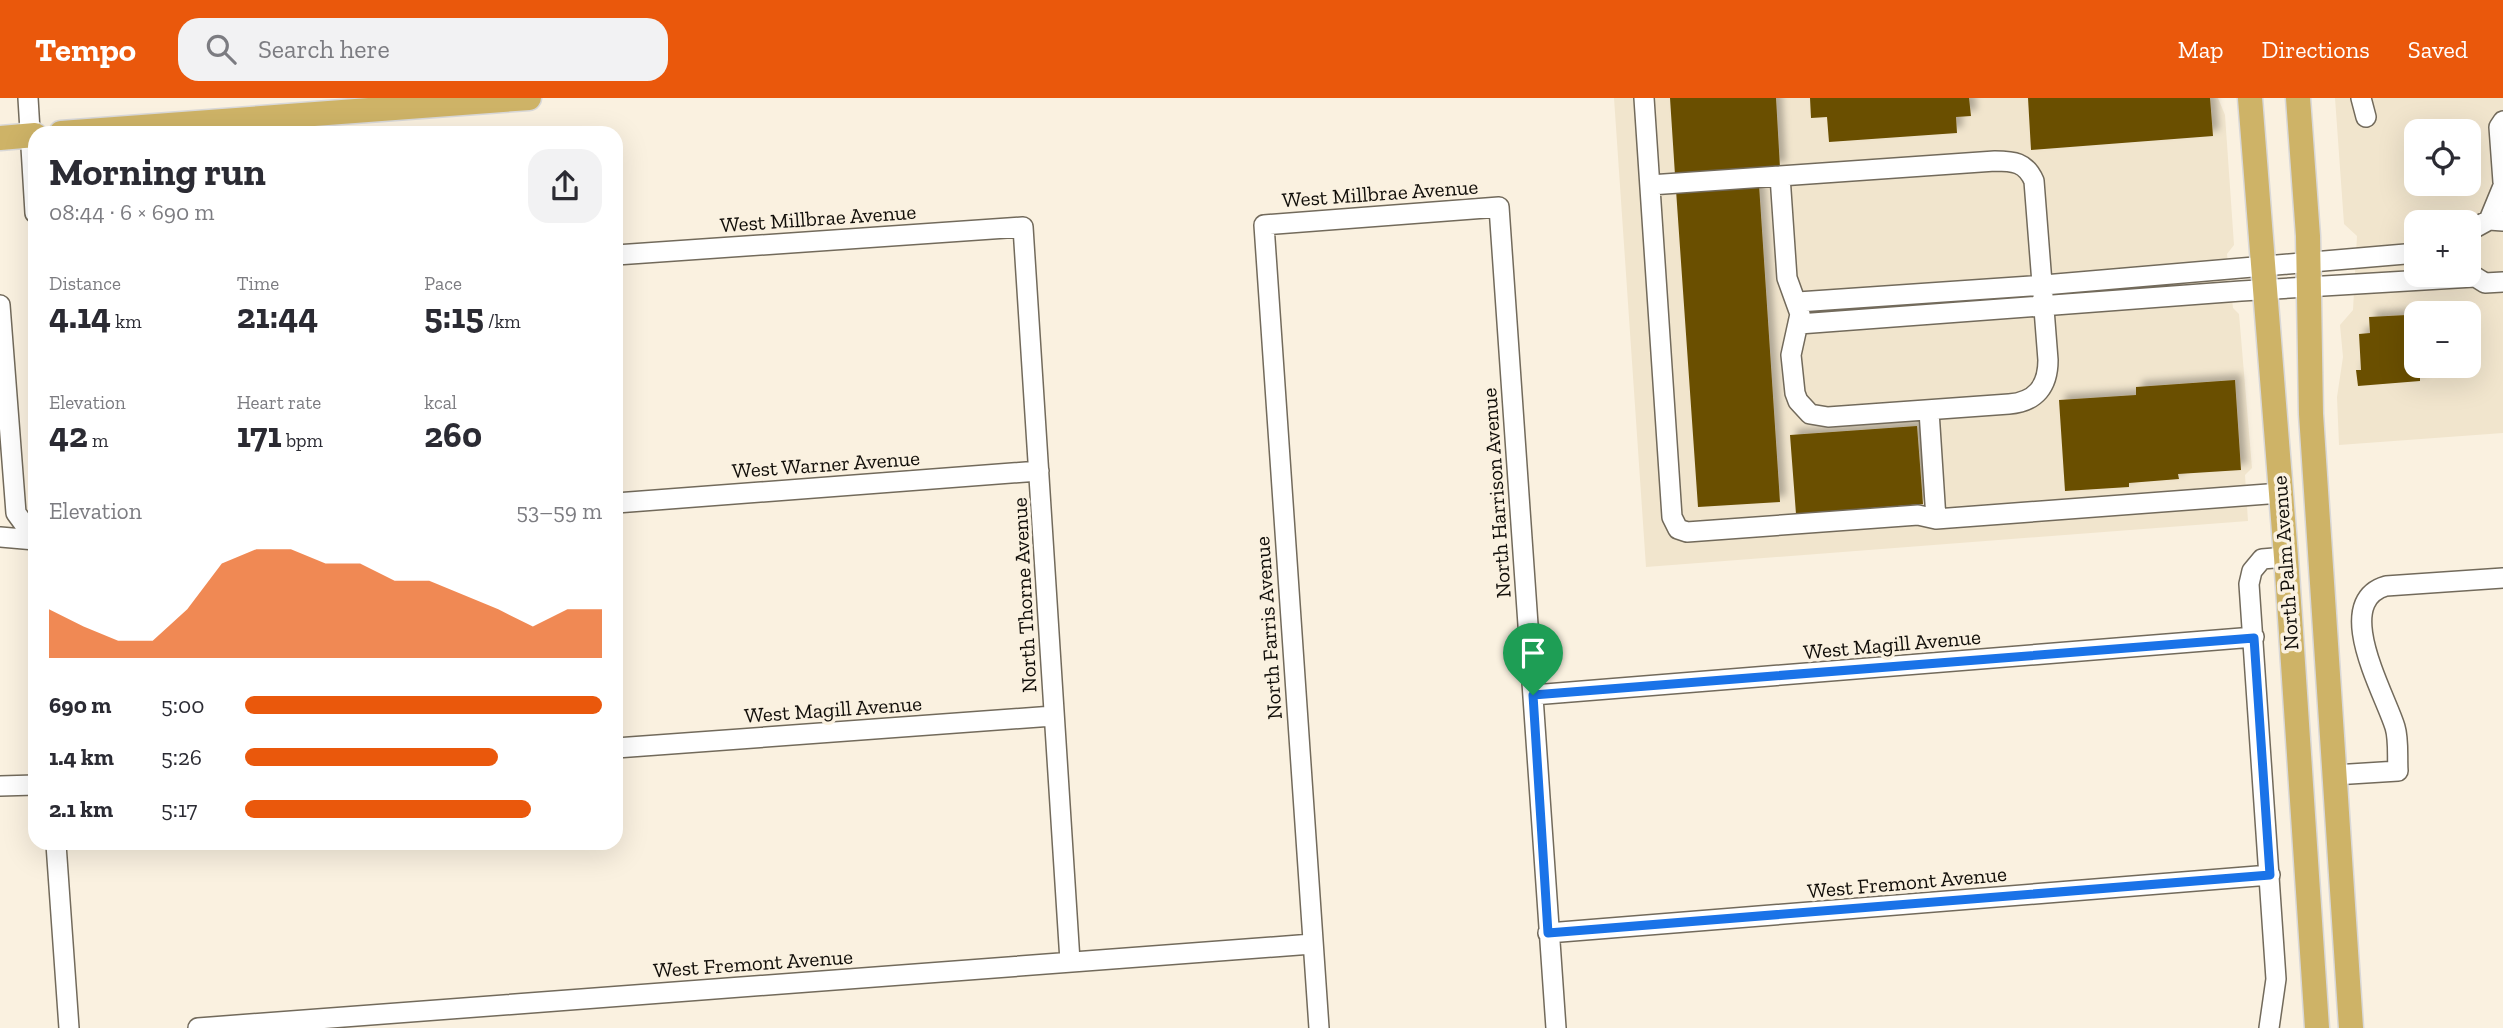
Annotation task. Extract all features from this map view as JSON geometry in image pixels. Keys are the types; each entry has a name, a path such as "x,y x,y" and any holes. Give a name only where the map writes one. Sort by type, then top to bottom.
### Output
{"main road":[{"path":"155,126 529,98"},
{"name":"North Palm Avenue","path":"2250,98 2286,557 2317,1028"},
{"name":"North Palm Avenue","path":"2298,98 2307,261 2311,414 2351,1028"},
{"path":"0,138 28,135"},
{"path":"2281,494 2289,497 2300,515 2310,668 2334,775"}],"street":[{"path":"28,98 32,126"},
{"path":"1644,98 1672,517 1678,529 1687,533 1918,514 1936,519 2281,494"},
{"path":"2496,220 2503,184 2499,127 2503,121"},
{"path":"1650,185 1995,161 2017,163 2025,167 2034,181 2044,285 2048,375 2042,389 2019,403 1828,417 1810,414 1798,401 1795,393 1791,355 1799,324 1798,302 1787,278 1780,176"},
{"name":"West Millbrae Avenue","path":"1264,225 1499,207"},
{"name":"North Harrison Avenue","path":"1499,207 1556,1028"},
{"name":"North Farris Avenue","path":"1264,225 1319,1028"},
{"name":"West Millbrae Avenue","path":"623,255 1023,227"},
{"name":"North Thorne Avenue","path":"1023,227 1070,961"},
{"path":"1799,324 2045,307 2264,278 2307,261 2404,254"},
{"path":"1798,302 2044,285 2264,278 2308,288 2404,280"},
{"path":"2481,281 2503,282"},
{"path":"0,305 16,513 28,530"},
{"path":"1929,411 1936,519"},
{"name":"West Warner Avenue","path":"623,502 1039,471"},
{"path":"0,537 28,539"},
{"path":"2269,1028 2276,979 2249,584 2252,571 2262,559 2286,557"},
{"path":"2334,775 2398,771 2396,730 2365,651 2362,620 2367,597 2374,589 2386,586 2503,578"},
{"name":"West Magill Avenue","path":"1533,695 2254,638"},
{"name":"West Magill Avenue","path":"623,747 1053,716"},
{"path":"0,786 28,785"},
{"path":"56,850 69,1028"},
{"name":"West Fremont Avenue","path":"1548,933 2270,875"},
{"name":"West Fremont Avenue","path":"198,1028 1312,944"}],"shaded area":[{"path":"1614,98 2218,98 2225,115 2234,245 2227,254 2233,308 2239,314 2252,468 2245,475 2248,521 1646,567"},
{"path":"2335,98 2503,98 2503,433 2339,445 2337,397 2343,357 2340,325 2353,310 2357,236 2344,224"}],"building":[{"path":"1670,98 1776,98 1780,168 1675,175"},
{"path":"1810,98 1969,98 1971,116 1956,117 1957,133 1829,142 1827,117 1811,118"},
{"path":"2028,98 2210,98 2213,136 2031,150"},
{"path":"1759,185 1780,502 1698,507 1676,190"},
{"path":"2404,315 2404,378 2420,378 2420,381 2358,386 2356,370 2361,370 2359,334 2370,333 2369,317"},
{"path":"2235,380 2241,470 2178,474 2179,479 2129,483 2129,487 2065,491 2059,400 2136,395 2136,387"},
{"path":"1917,426 1923,504 1796,514 1790,435"}],"route":[{"path":"2254,638 2270,875 1548,933 1533,695 2254,638"}]}
